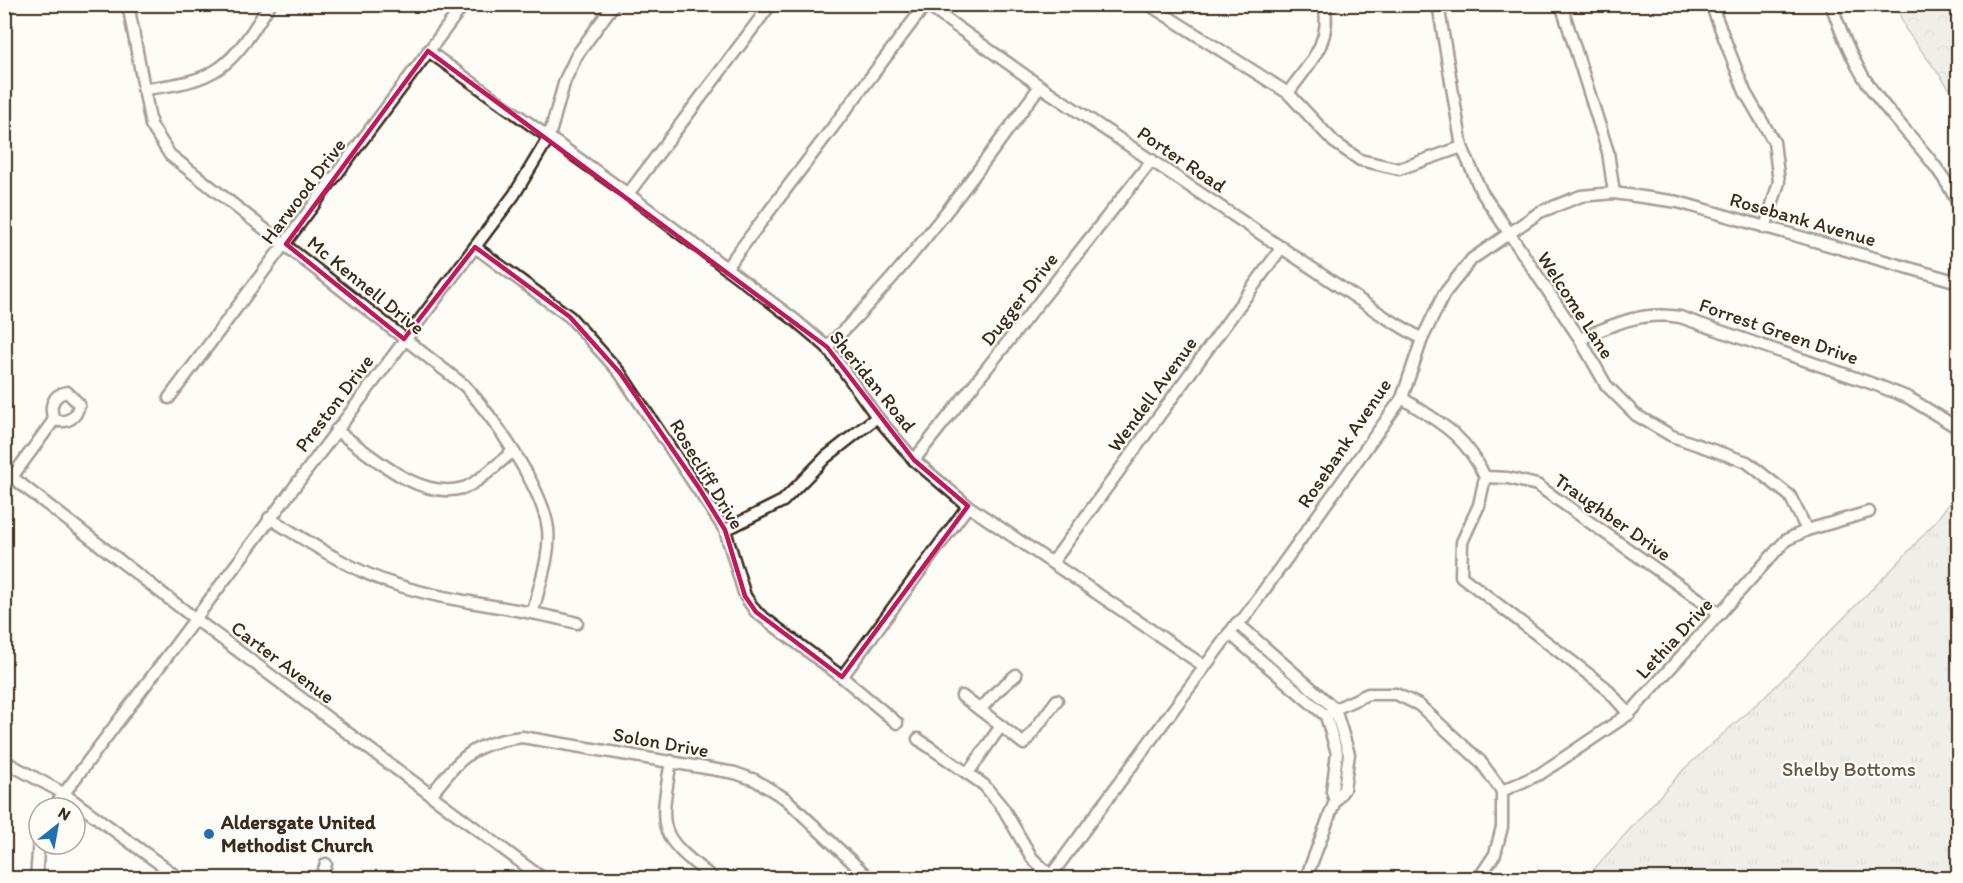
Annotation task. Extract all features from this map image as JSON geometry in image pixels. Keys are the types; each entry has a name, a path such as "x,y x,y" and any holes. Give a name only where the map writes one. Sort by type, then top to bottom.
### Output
{"street":[{"path":"4,14 9,4"},
{"name":"Mc Kennell Drive","path":"128,4 151,125 170,155 465,386 481,404 533,481 548,529 547,550 533,611"},
{"path":"143,89 177,85 204,78 224,66 253,32 270,4"},
{"name":"Harwood Drive","path":"169,398 464,4"},
{"name":"Preston Drive","path":"61,796 404,339 476,247 536,163 549,137 565,80 577,55 614,4"},
{"path":"628,194 771,4"},
{"path":"1148,4 1288,93 1334,142 1360,160 1399,169 1462,147"},
{"path":"1288,93 1322,47 1326,15 1324,4"},
{"name":"Welcome Lane","path":"1438,4 1462,147 1481,191 1580,339 1606,385 1636,414 1672,436 1747,462 1790,496 1807,530"},
{"path":"1561,4 1608,152 1614,193"},
{"path":"1711,4 1745,92 1774,142 1779,182 1765,228"},
{"path":"1831,4 1842,36 1857,68 1878,98 1950,185 1959,204"},
{"path":"727,267 925,5"},
{"name":"Porter Road","path":"925,5 1040,86 1385,318 1422,339"},
{"name":"Sheridan Road","path":"428,51 727,267 827,347 877,417 914,460 968,506 1204,666"},
{"path":"827,347 872,304 997,146 1040,86"},
{"name":"Dugger Drive","path":"914,460 1152,160"},
{"name":"Rosebank Avenue","path":"1051,878 1204,666 1237,623 1244,618 1402,398 1422,339 1444,294 1472,259 1508,232 1559,204 1581,196 1614,193 1678,202 1957,282"},
{"name":"Rosecliff Drive","path":"476,247 570,317 620,372 665,436 725,530 746,596 756,612 842,677 897,723"},
{"name":"Wendell Avenue","path":"1052,563 1282,247"},
{"path":"1957,282 1959,268"},
{"name":"Forrest Green Drive","path":"1580,339 1630,318 1655,315 1680,316 1909,398 1959,428"},
{"path":"1402,398 1455,432 1474,454 1485,477 1479,505 1462,542 1461,576 1605,687 1629,714"},
{"path":"725,530 783,501 826,457 877,417"},
{"path":"8,474 54,420"},
{"path":"336,430 406,480 427,489 464,489 512,452"},
{"name":"Carter Avenue","path":"8,474 194,618 542,879"},
{"name":"Traughber Drive","path":"1485,477 1508,478 1537,486 1720,614"},
{"path":"842,677 968,506"},
{"name":"Lethia Drive","path":"1502,792 1540,774 1629,714 1786,540 1807,530 1869,512"},
{"path":"269,518 333,556 384,581 438,596 533,611 577,623"},
{"path":"1237,623 1331,713 1337,753 1332,791 1335,801 1306,879"},
{"path":"1229,633 1331,713"},
{"path":"980,710 1016,675"},
{"path":"1331,713 1368,694 1396,694 1419,705 1480,761 1502,792 1502,827 1496,854 1479,879"},
{"path":"962,696 1024,744 1056,700"},
{"path":"968,773 1002,726"},
{"name":"Solon Drive","path":"431,795 460,759 480,747 501,740 522,737 735,773 776,791 869,879"},
{"path":"918,739 984,785 1003,808 1032,858 1051,878"},
{"path":"4,761 63,793 179,879"},
{"path":"671,762 663,807 666,832 681,853 713,879"},
{"path":"36,879 38,856"},
{"path":"321,879 326,864"}],"highlighted area":[{"path":"428,51 827,347 914,460 968,506 842,677 756,612 745,596 725,530 699,488 620,373 570,317 475,247 404,339 286,244"}],"green space":[{"path":"1896,5 1958,5 1958,100 1906,30"},
{"name":"Shelby Bottoms","path":"1958,492 1958,878 1586,878 1684,769 1772,690 1896,565 1935,522"}],"waterway":[{"path":"1946,4 1958,25"}],"place":[{"name":"Aldersgate United Methodist Church","path":"209,834"}]}
